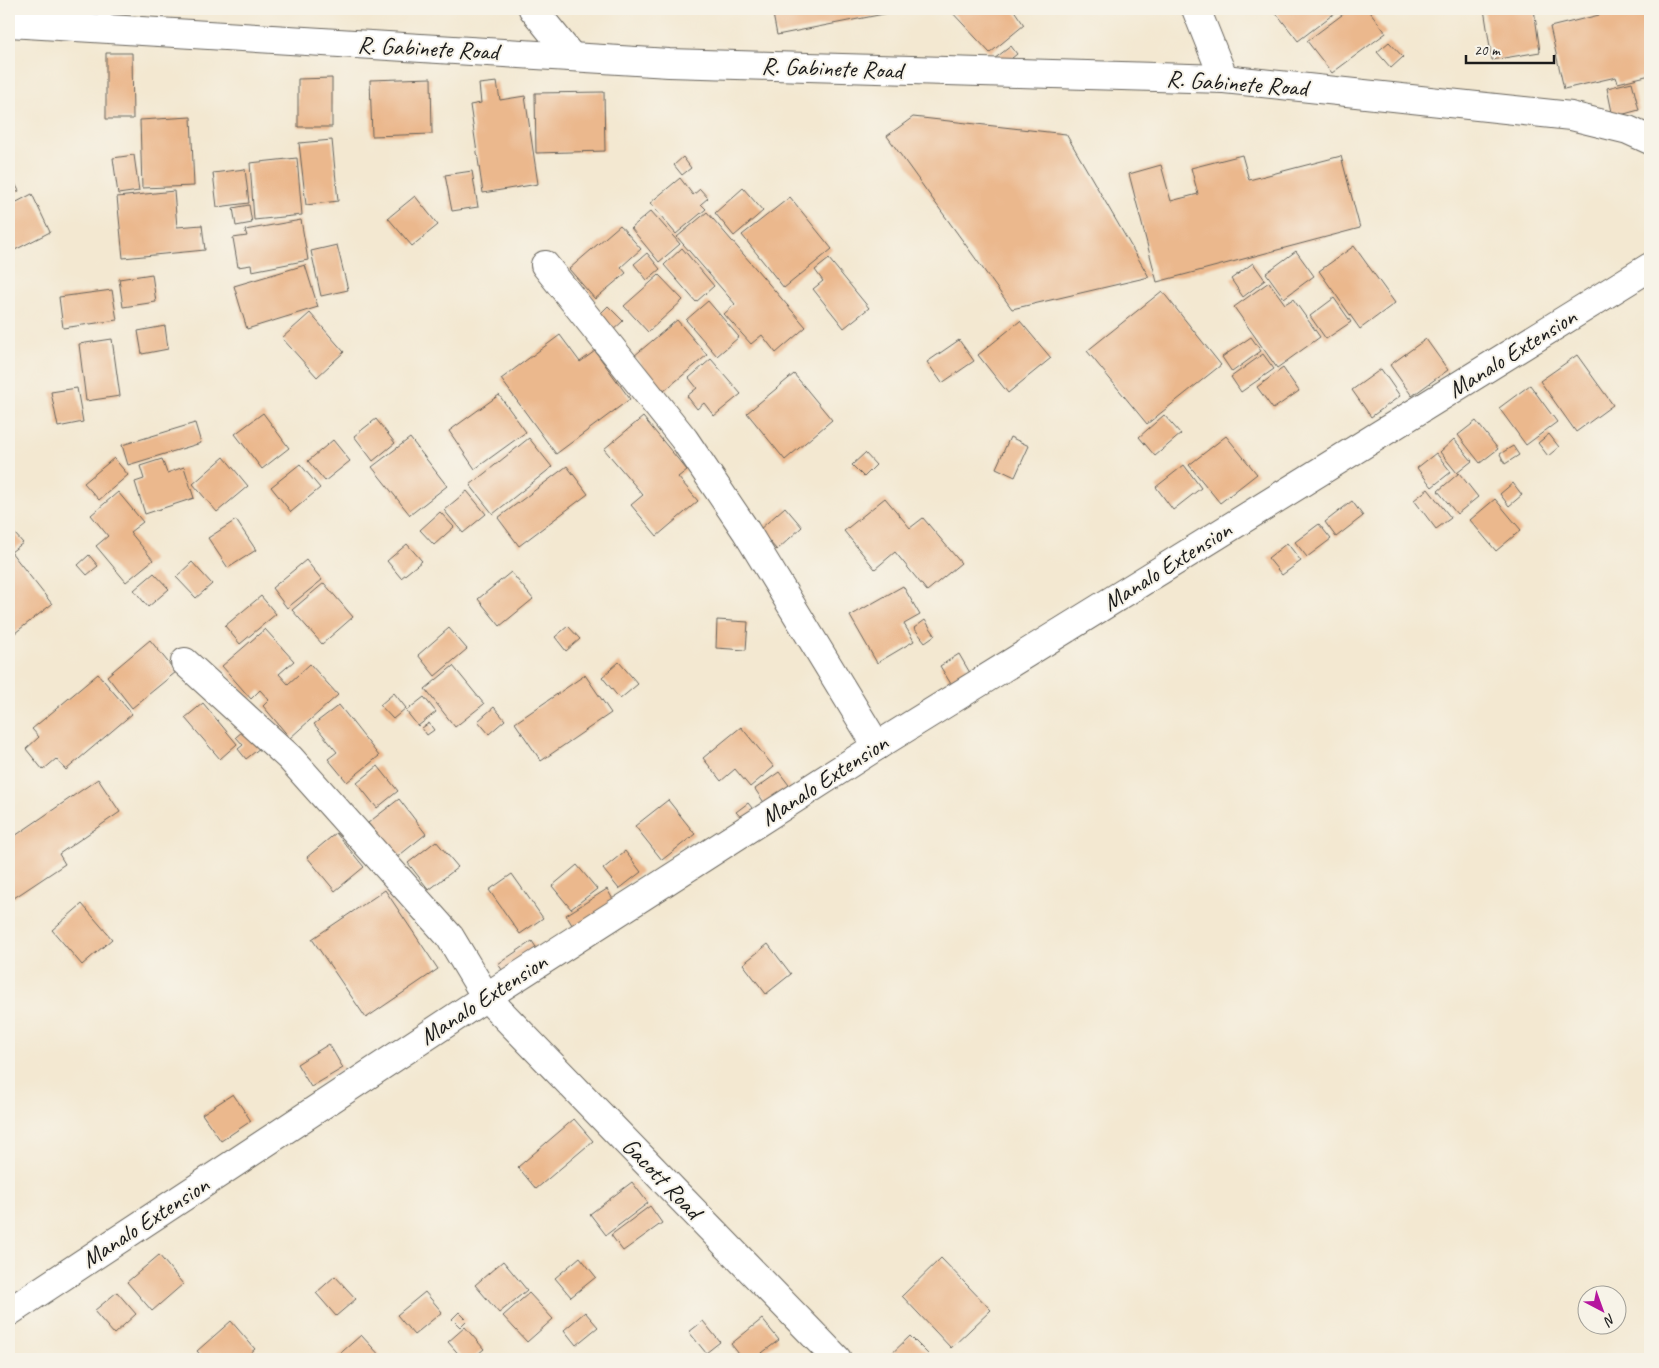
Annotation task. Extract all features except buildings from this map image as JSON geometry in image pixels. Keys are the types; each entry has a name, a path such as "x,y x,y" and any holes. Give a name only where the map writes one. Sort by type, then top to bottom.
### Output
{"street":[{"path":"533,9 571,56"},
{"path":"1196,9 1224,79"},
{"name":"R. Gabinete Road","path":"9,23 669,63 1224,79 1571,116 1628,130 1650,140"},
{"path":"545,264 684,439 746,531 877,746"},
{"name":"Manalo Extension","path":"9,1312 486,997 877,746 1650,267"},
{"name":"Gacott Road","path":"185,662 304,773 450,937 486,997 837,1359"}]}
